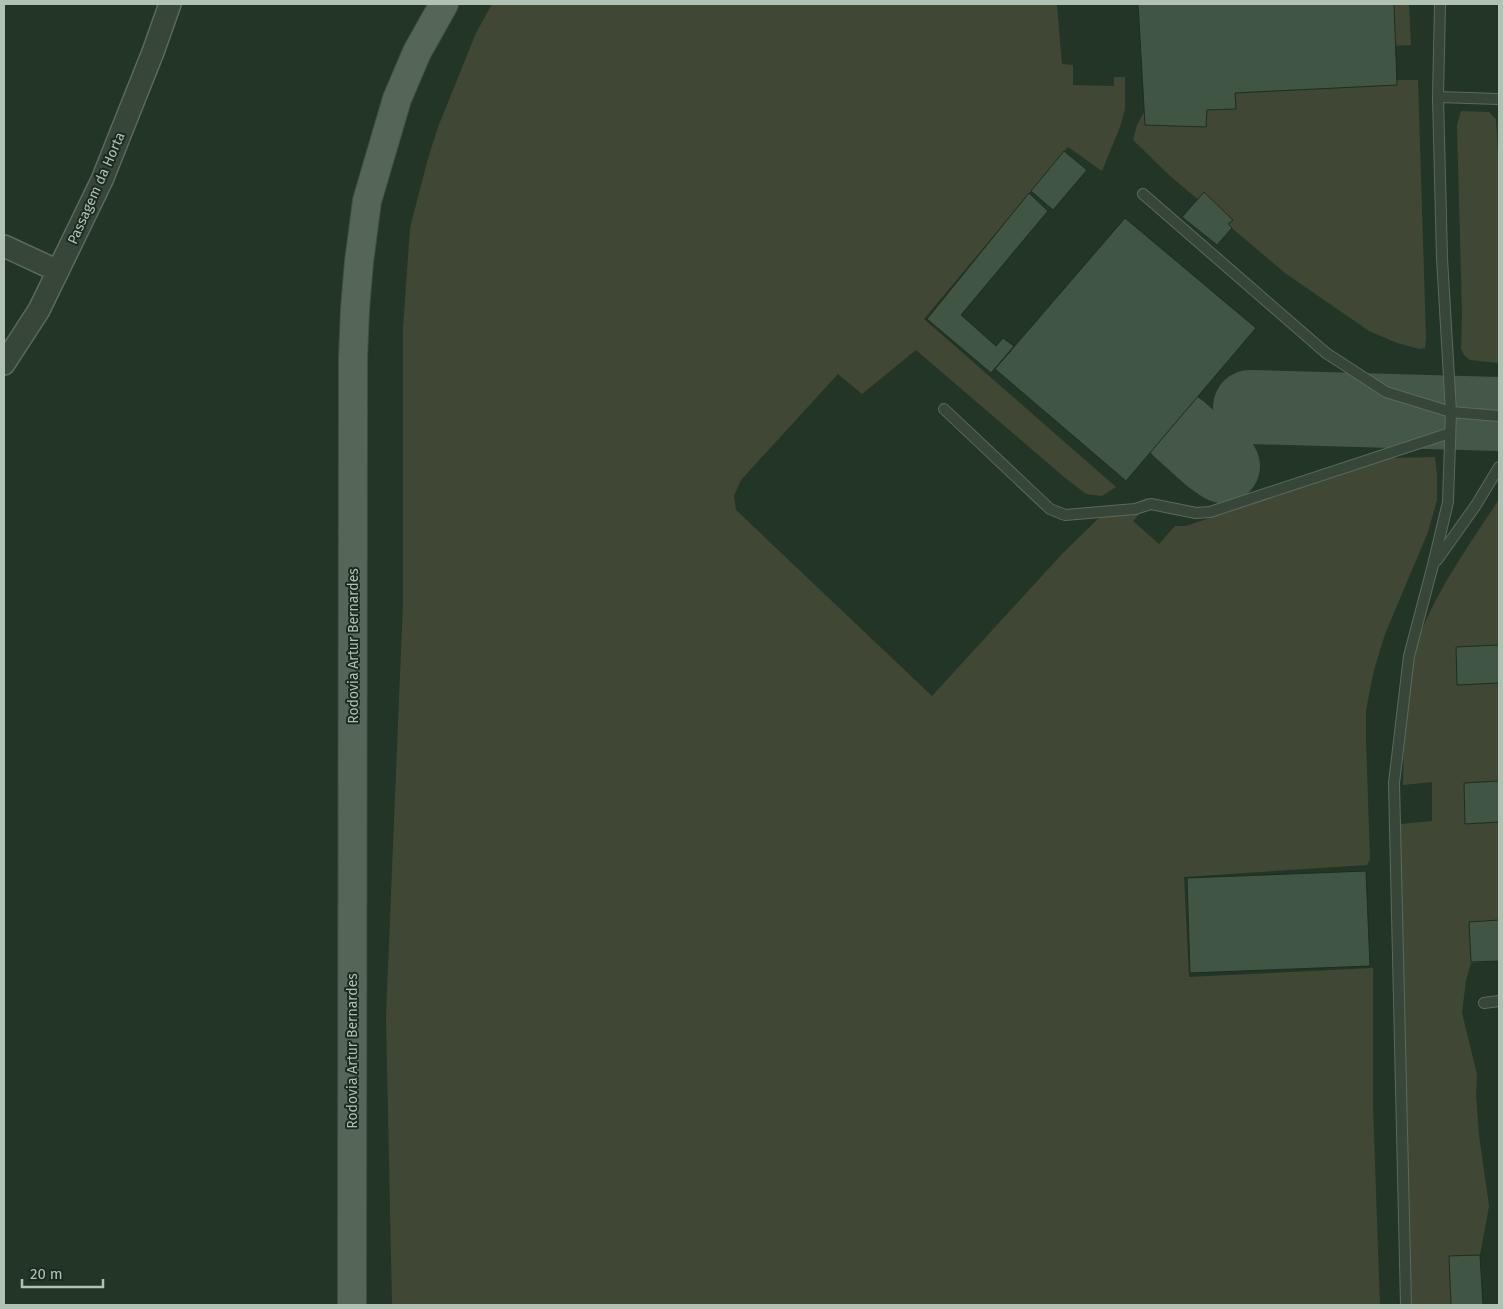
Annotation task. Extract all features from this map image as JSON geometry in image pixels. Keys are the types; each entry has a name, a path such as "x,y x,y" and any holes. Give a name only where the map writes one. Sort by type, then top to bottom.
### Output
{"main road":[{"name":"Rodovia Artur Bernardes","path":"352,1305 353,358 355,309 367,201 379,158 397,99 417,52 444,4"}],"street":[{"name":"Passagem da Horta","path":"4,364 39,310 102,180 170,4"},
{"path":"4,246 58,271"}],"lane":[{"path":"1406,1305 1394,783 1409,656 1448,502 1451,412 1442,258 1438,97 1440,4"},
{"path":"1438,97 1499,99"},
{"path":"1143,194 1326,353 1386,392 1451,412 1499,416"},
{"path":"944,408 1050,509 1065,515 1135,509 1151,504 1196,513 1210,512 1450,433"},
{"path":"1433,565 1476,504 1499,467"},
{"path":"1484,1003 1499,1001"}],"green space":[{"path":"492,4 1065,4 1057,5 1062,64 1073,65 1073,85 1114,86 1114,77 1125,77 1125,109 1120,127 1102,171 1068,147 924,319 1116,487 1102,496 1086,494 916,350 862,394 838,374 741,480 734,496 736,510 932,696 1062,554 1099,518 1147,498 1151,502 1133,521 1159,544 1175,526 1186,526 1390,458 1435,457 1437,500 1428,532 1385,634 1374,670 1366,710 1370,859 1367,865 1184,877 1189,977 1373,968 1373,1107 1380,1305 392,1305 386,1016 403,603 403,328 410,228 438,127 476,33"},
{"path":"1390,4 1409,4 1411,45 1391,46"},
{"path":"1233,80 1418,80 1425,348 1419,349 1397,343 1369,331 1285,273 1169,175 1133,140 1137,125 1148,105"},
{"path":"1461,111 1489,112 1496,119 1499,172 1499,363 1470,360 1461,349 1462,314 1457,125"},
{"path":"1499,499 1499,961 1471,963 1466,980 1462,1013 1477,1074 1476,1095 1479,1135 1489,1206 1480,1255 1483,1305 1412,1305 1406,1125 1400,824 1432,821 1432,782 1403,785 1404,721 1407,689 1412,659 1419,638 1438,596"}],"building":[{"path":"1138,4 1394,4 1397,85 1235,93 1236,109 1207,110 1206,127 1145,125"},
{"path":"1064,151 1087,170 1053,210 1031,191"},
{"path":"1204,192 1233,220 1228,224 1232,228 1217,245 1182,217"},
{"path":"1029,193 1048,211 961,315 996,346 1003,338 1014,346 991,373 927,319"},
{"path":"1125,218 1256,328 1126,481 995,369"},
{"path":"1499,645 1499,683 1457,685 1456,647"},
{"path":"1499,781 1499,822 1465,824 1464,783"},
{"path":"1366,871 1370,966 1190,973 1187,878"},
{"path":"1499,920 1499,961 1471,962 1469,922"},
{"path":"1480,1255 1483,1305 1451,1305 1449,1256"}],"taxiway":[{"path":"1250,407 1499,414"},
{"path":"1179,429 1223,466"}]}
